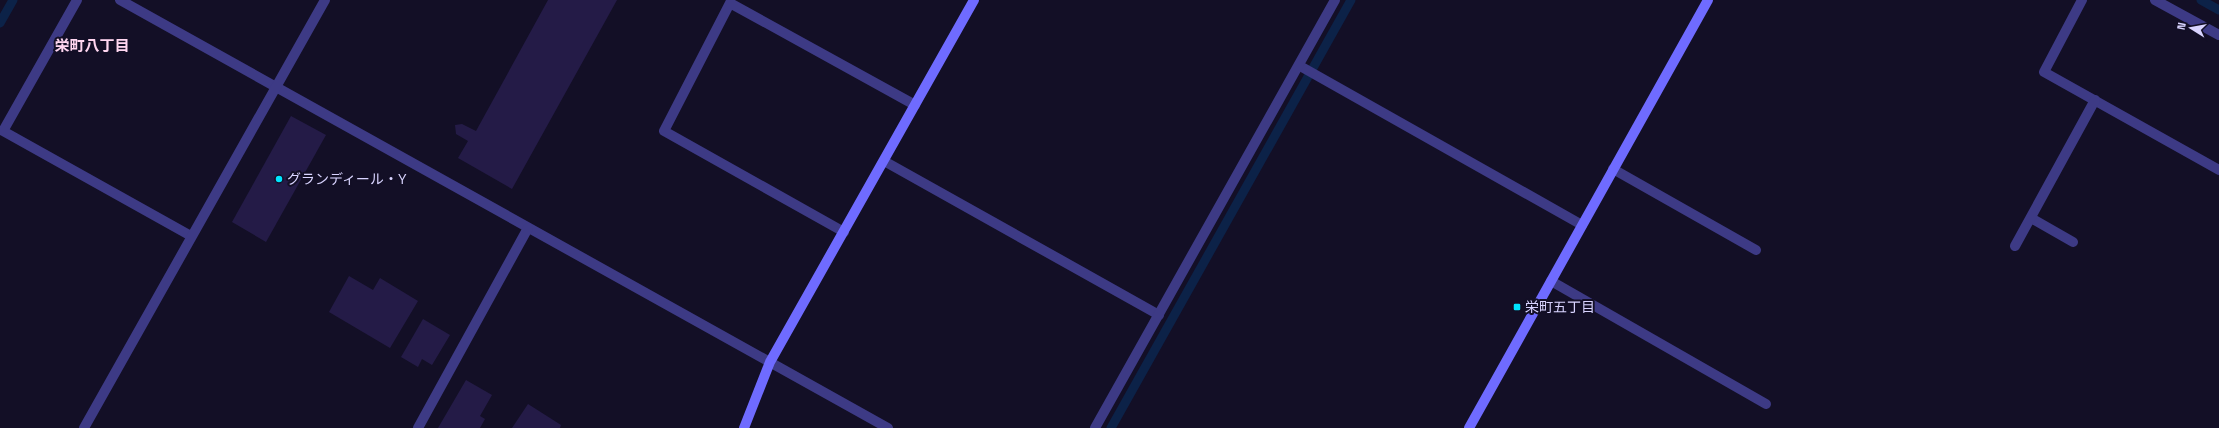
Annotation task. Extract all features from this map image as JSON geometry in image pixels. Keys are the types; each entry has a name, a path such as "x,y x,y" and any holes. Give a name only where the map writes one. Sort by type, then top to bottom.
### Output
{"street":[{"path":"77,0 3,131 191,236"},
{"path":"120,0 888,428"},
{"path":"84,428 325,0"},
{"path":"744,428 770,362 974,0"},
{"path":"1095,428 1336,0"},
{"path":"1469,428 1708,0"},
{"path":"2082,0 2044,72 2219,170"},
{"path":"2155,0 2219,36"},
{"path":"844,232 664,131 730,3 915,105"},
{"path":"1300,66 1582,225"},
{"path":"2015,246 2095,100"},
{"path":"884,161 1159,315"},
{"path":"1613,169 1756,250"},
{"path":"2031,218 2073,242"},
{"path":"418,428 528,228"},
{"path":"1551,282 1766,404"}],"building":[{"path":"548,0 617,0 512,189 458,158 468,141 456,134 455,125 462,124 476,131"},
{"name":"グランディール・Y","path":"291,116 326,135 266,242 232,222"},
{"path":"349,276 373,290 380,278 418,301 390,348 329,312"},
{"path":"423,319 450,335 432,365 422,359 418,367 401,357"},
{"path":"466,380 492,395 480,416 485,419 480,428 438,428"},
{"path":"528,404 561,425 560,428 512,428"}],"waterway":[{"path":"0,23 13,0"},
{"path":"1111,428 1351,0"},
{"path":"2201,0 2219,10"}],"place":[{"name":"グランディール・Y","path":"279,179"},
{"name":"栄町五丁目","path":"1517,307"}],"district":[{"name":"栄町八丁目","path":"92,46"}]}
